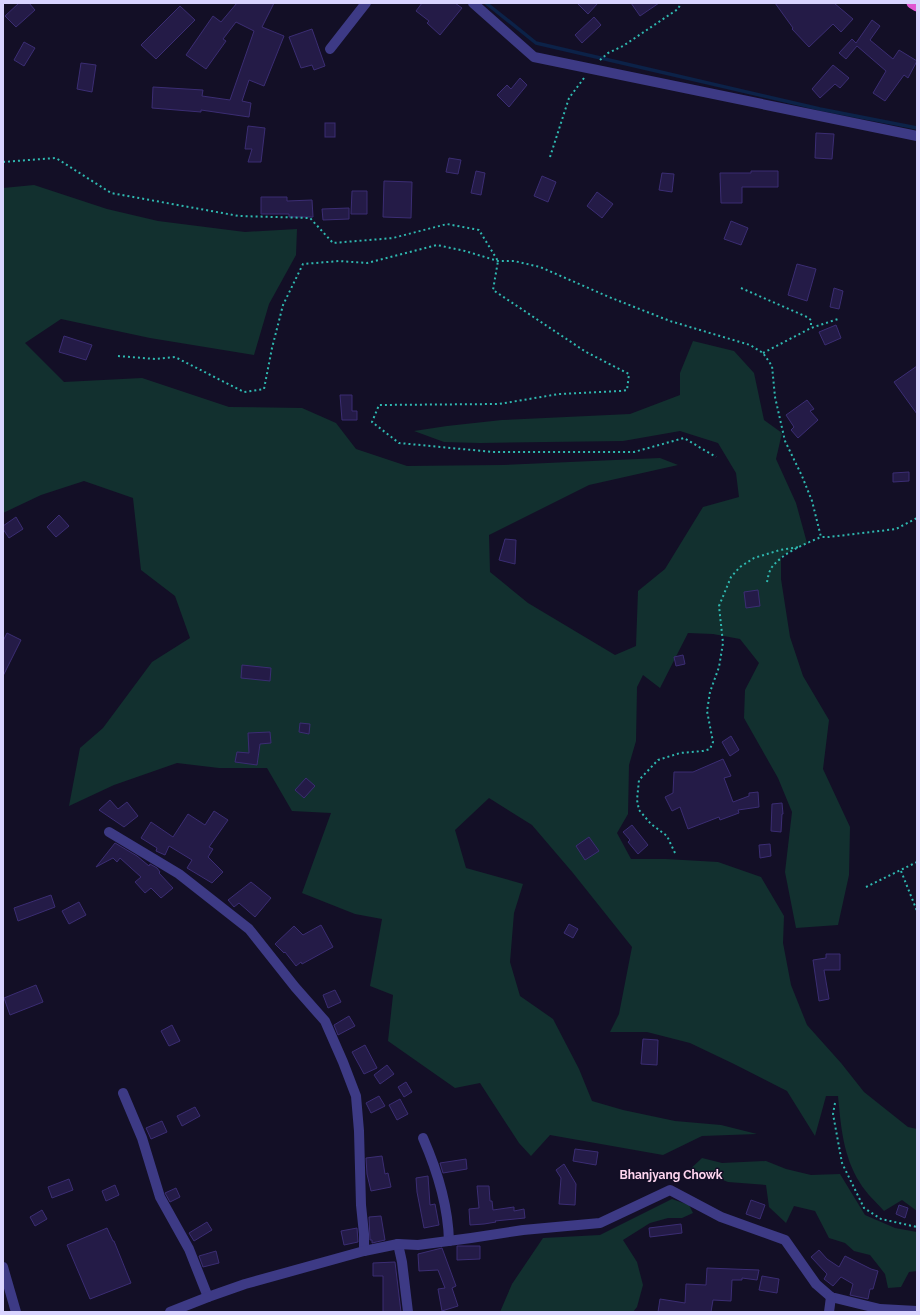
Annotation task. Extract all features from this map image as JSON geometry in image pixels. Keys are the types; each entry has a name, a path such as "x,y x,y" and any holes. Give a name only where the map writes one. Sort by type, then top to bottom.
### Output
{"highway":[{"path":"912,3 917,6"}],"street":[{"path":"330,49 366,3"},
{"path":"473,3 534,57 593,66 917,136"},
{"path":"108,832 179,874 249,929 295,987 325,1021 356,1096 359,1130 364,1251"},
{"path":"124,1093 142,1138 160,1197 189,1249 208,1297"},
{"path":"423,1138 433,1161 441,1187 449,1241"},
{"path":"170,1312 245,1284 364,1251 398,1244 449,1241 524,1230 600,1224 670,1190 722,1217 785,1240 816,1284 830,1297 880,1309 917,1311"},
{"path":"398,1244 402,1262 408,1312"},
{"path":"3,1267 16,1312"},
{"path":"829,1312 830,1297"}],"path":[{"path":"550,157 569,98 593,66 608,53 624,46 678,9 681,3"},
{"path":"3,162 56,158 111,193 239,216 310,218 333,243 392,238 447,224 479,230 498,261 493,290 586,352 629,374 627,390 559,394 499,404 379,405 372,422 399,443 414,445 493,452 634,452 684,438 716,457"},
{"path":"118,356 155,359 175,357 244,392 264,389 272,348 284,305 303,264 339,261 367,263 437,245 498,261 514,261 540,267 609,297 670,321 750,345 763,353 772,366 775,397 785,441 812,501 821,537"},
{"path":"741,288 807,317 811,320 811,328"},
{"path":"763,353 811,328 838,319"},
{"path":"767,582 771,569 777,562 799,547 821,537 829,538 896,529 917,518"},
{"path":"675,853 667,836 650,824 639,810 637,800 639,780 658,760 680,752 703,751 710,749 712,742 707,711 710,692 719,667 723,643 719,606 731,577 740,567 754,558 780,550 799,547"},
{"path":"866,887 917,862"},
{"path":"901,870 917,911"},
{"path":"835,1103 833,1114 842,1163 864,1208 881,1219 917,1227"}],"green space":[{"path":"34,185 107,209 158,221 245,232 297,229 296,255 269,304 254,355 150,338 61,319 25,343 64,382 142,378 229,407 302,408 336,423 356,449 407,466 502,465 660,458 678,465 589,485 489,535 490,572 528,603 615,655 636,646 638,591 665,569 703,507 739,497 736,473 718,443 680,431 623,441 480,443 444,442 414,431 502,420 630,414 680,395 680,373 693,341 734,351 754,373 764,420 782,433 776,459 796,503 807,543 781,556 781,579 790,637 803,676 829,720 823,769 850,827 849,875 838,925 796,928 785,872 792,812 778,778 744,718 745,690 759,663 740,639 713,634 688,633 660,688 643,675 637,687 636,741 629,765 628,814 617,833 631,859 666,859 718,862 761,877 784,916 783,943 791,985 807,1025 841,1063 864,1092 908,1127 917,1129 917,1211 902,1200 884,1211 862,1187 854,1173 846,1152 838,1096 826,1096 815,1136 787,1091 734,1064 690,1043 647,1032 610,1032 619,1014 632,947 573,873 532,825 489,798 455,830 466,868 523,884 514,913 510,962 520,996 553,1019 579,1069 592,1101 623,1110 675,1121 721,1125 757,1134 702,1136 663,1155 550,1135 531,1156 519,1143 480,1083 455,1088 388,1041 393,995 370,986 382,919 355,914 302,893 331,813 292,811 267,768 219,768 177,763 114,785 69,806 80,748 103,728 152,662 190,638 175,596 141,570 133,498 84,481 41,495 3,513 3,188"},
{"path":"702,1158 722,1163 766,1161 786,1169 811,1175 840,1174 865,1215 895,1228 917,1232 917,1271 909,1272 901,1287 888,1288 885,1274 870,1255 854,1251 845,1243 829,1238 815,1211 794,1206 786,1223 769,1207 766,1185 728,1182 713,1176 685,1174"},
{"path":"672,1199 689,1205 693,1213 682,1218 668,1218 650,1223 623,1240 637,1262 643,1285 637,1307 633,1312 500,1312 512,1284 543,1238 600,1235"}],"building":[{"path":"19,3 29,3 35,10 16,27 5,16"},
{"path":"237,3 274,3 262,27 284,36 264,86 249,80 242,101 251,103 249,117 201,110 201,112 152,108 153,87 203,90 202,96 230,100 254,31 236,22 223,39 226,41 206,69 186,55 213,16 221,22"},
{"path":"422,3 455,3 462,8 440,35 427,23 429,21 416,11"},
{"path":"577,3 598,3 588,14"},
{"path":"631,3 659,3 640,16"},
{"path":"775,3 834,3 853,19 841,32 833,24 809,47 792,29 793,28"},
{"path":"180,6 195,20 156,59 141,45"},
{"path":"594,17 601,25 582,43 575,35"},
{"path":"872,20 880,26 870,40 893,59 899,50 917,61 908,78 904,75 885,101 873,93 886,71 857,46 846,59 839,53 852,39 856,43"},
{"path":"312,29 325,66 314,70 312,65 301,68 289,37"},
{"path":"24,42 35,48 24,66 14,60"},
{"path":"81,63 96,65 92,92 77,89"},
{"path":"833,65 849,78 840,88 835,84 820,98 812,89"},
{"path":"520,78 527,85 509,107 497,95 507,85 511,89"},
{"path":"325,123 335,123 335,137 325,137"},
{"path":"248,126 265,128 261,162 248,162 252,149 245,149"},
{"path":"816,133 834,134 832,159 815,158"},
{"path":"449,158 461,160 458,174 446,172"},
{"path":"476,171 485,173 481,195 471,193"},
{"path":"751,171 778,171 778,187 742,187 742,203 721,203 720,173 751,173"},
{"path":"662,173 674,174 672,192 659,190"},
{"path":"542,176 556,182 548,202 534,196"},
{"path":"384,181 412,182 411,218 383,217"},
{"path":"352,191 367,191 367,214 351,214"},
{"path":"597,192 613,204 602,218 587,206"},
{"path":"261,197 287,197 287,201 312,200 313,217 289,217 289,214 261,214"},
{"path":"349,208 349,219 323,220 322,209"},
{"path":"731,221 748,228 741,245 724,239"},
{"path":"797,264 816,269 807,301 788,295"},
{"path":"834,288 843,291 839,309 830,307"},
{"path":"836,325 841,338 825,345 819,332"},
{"path":"64,336 92,345 86,360 59,352"},
{"path":"917,366 917,414 894,382"},
{"path":"340,395 352,395 352,411 357,411 357,420 342,420"},
{"path":"807,400 814,409 810,411 818,420 798,438 791,430 794,427 786,415"},
{"path":"909,472 909,481 893,482 893,473"},
{"path":"59,515 69,526 56,537 47,527"},
{"path":"16,517 23,529 9,538 3,529 3,526"},
{"path":"505,539 516,540 515,564 499,560"},
{"path":"758,590 760,606 746,608 744,592"},
{"path":"7,633 21,640 3,676 3,641"},
{"path":"683,655 685,664 676,666 674,657"},
{"path":"242,665 271,668 270,681 241,678"},
{"path":"300,723 310,724 309,734 299,732"},
{"path":"270,732 271,743 260,744 257,765 235,762 237,752 249,753 248,733"},
{"path":"731,736 739,750 730,756 722,742"},
{"path":"723,759 731,776 724,778 733,802 749,796 749,793 758,792 759,807 738,810 739,813 720,820 719,817 688,829 680,807 672,811 665,797 673,793 674,772 693,772"},
{"path":"306,778 315,786 304,798 295,790"},
{"path":"110,800 118,809 127,802 138,816 124,827 99,810"},
{"path":"782,803 783,814 781,832 771,831 772,804"},
{"path":"214,811 228,820 209,847 213,849 208,857 223,872 212,883 187,868 192,860 169,846 165,855 156,851 157,848 141,838 151,822 173,837 188,814 205,825"},
{"path":"632,825 648,845 638,854 628,842 630,840 623,832"},
{"path":"589,837 599,851 585,860 576,846"},
{"path":"115,843 137,856 149,866 150,864 157,868 160,872 159,873 173,888 161,898 151,888 145,893 135,882 141,877 120,858 117,862 113,858 96,867"},
{"path":"770,844 771,856 760,858 759,845"},
{"path":"251,882 271,898 255,917 239,903 234,907 228,900"},
{"path":"51,895 55,907 18,921 14,908"},
{"path":"79,902 86,915 69,924 62,911"},
{"path":"569,924 578,929 573,938 564,933"},
{"path":"321,925 333,947 302,964 301,962 296,966 285,952 284,953 275,944 294,926 303,935"},
{"path":"826,954 840,954 840,970 824,970 829,999 819,1001 813,960 826,958"},
{"path":"36,985 43,1002 10,1015 4,998"},
{"path":"335,990 341,1002 328,1008 323,995"},
{"path":"349,1016 355,1026 338,1035 334,1025"},
{"path":"172,1025 180,1041 169,1046 161,1031"},
{"path":"643,1039 658,1040 657,1065 641,1064"},
{"path":"365,1045 377,1068 364,1074 352,1052"},
{"path":"387,1065 394,1074 380,1084 374,1075"},
{"path":"406,1082 412,1092 404,1097 398,1087"},
{"path":"379,1096 385,1106 371,1113 366,1103"},
{"path":"400,1099 408,1114 397,1120 389,1105"},
{"path":"195,1107 200,1116 182,1126 177,1116"},
{"path":"162,1121 167,1132 151,1139 146,1128"},
{"path":"575,1149 598,1152 596,1165 573,1161"},
{"path":"382,1156 385,1174 388,1173 391,1187 371,1191 367,1174 366,1158"},
{"path":"466,1159 467,1169 443,1173 440,1163"},
{"path":"564,1164 576,1184 575,1205 559,1204 561,1178 556,1170"},
{"path":"428,1176 430,1205 435,1204 439,1225 424,1228 417,1192 416,1178"},
{"path":"69,1179 73,1190 52,1198 48,1187"},
{"path":"115,1185 119,1195 106,1201 102,1191"},
{"path":"477,1186 489,1186 490,1201 492,1201 493,1210 514,1207 514,1211 524,1209 525,1218 470,1225 469,1209 479,1208"},
{"path":"176,1188 180,1197 170,1202 165,1193"},
{"path":"751,1200 765,1205 760,1219 746,1214"},
{"path":"899,1205 908,1208 905,1218 896,1214"},
{"path":"42,1210 47,1219 35,1226 30,1217"},
{"path":"381,1216 385,1240 372,1243 372,1240 370,1240 369,1217"},
{"path":"207,1222 212,1230 194,1241 189,1233"},
{"path":"681,1224 682,1233 650,1237 649,1228"},
{"path":"107,1228 114,1241 131,1283 90,1299 67,1245"},
{"path":"357,1228 358,1242 344,1245 341,1231"},
{"path":"457,1246 480,1246 480,1259 457,1260"},
{"path":"442,1248 456,1286 452,1288 458,1306 442,1311 438,1289 445,1288 438,1270 419,1271 418,1254"},
{"path":"819,1250 827,1259 839,1267 845,1256 878,1271 873,1289 870,1289 868,1299 850,1295 853,1284 841,1277 833,1286 824,1279 827,1274 811,1257"},
{"path":"216,1251 219,1263 203,1267 199,1256"},
{"path":"395,1262 401,1312 383,1312 383,1276 373,1276 373,1263"},
{"path":"707,1268 759,1270 757,1280 742,1278 742,1280 732,1280 731,1301 713,1300 711,1312 658,1312 660,1299 685,1303 686,1284 706,1285"},
{"path":"762,1276 779,1279 777,1293 759,1290"}],"waterway":[{"path":"486,3 536,43 820,109 917,128"}],"district":[{"name":"Bhanjyang Chowk","path":"671,1175"}]}
